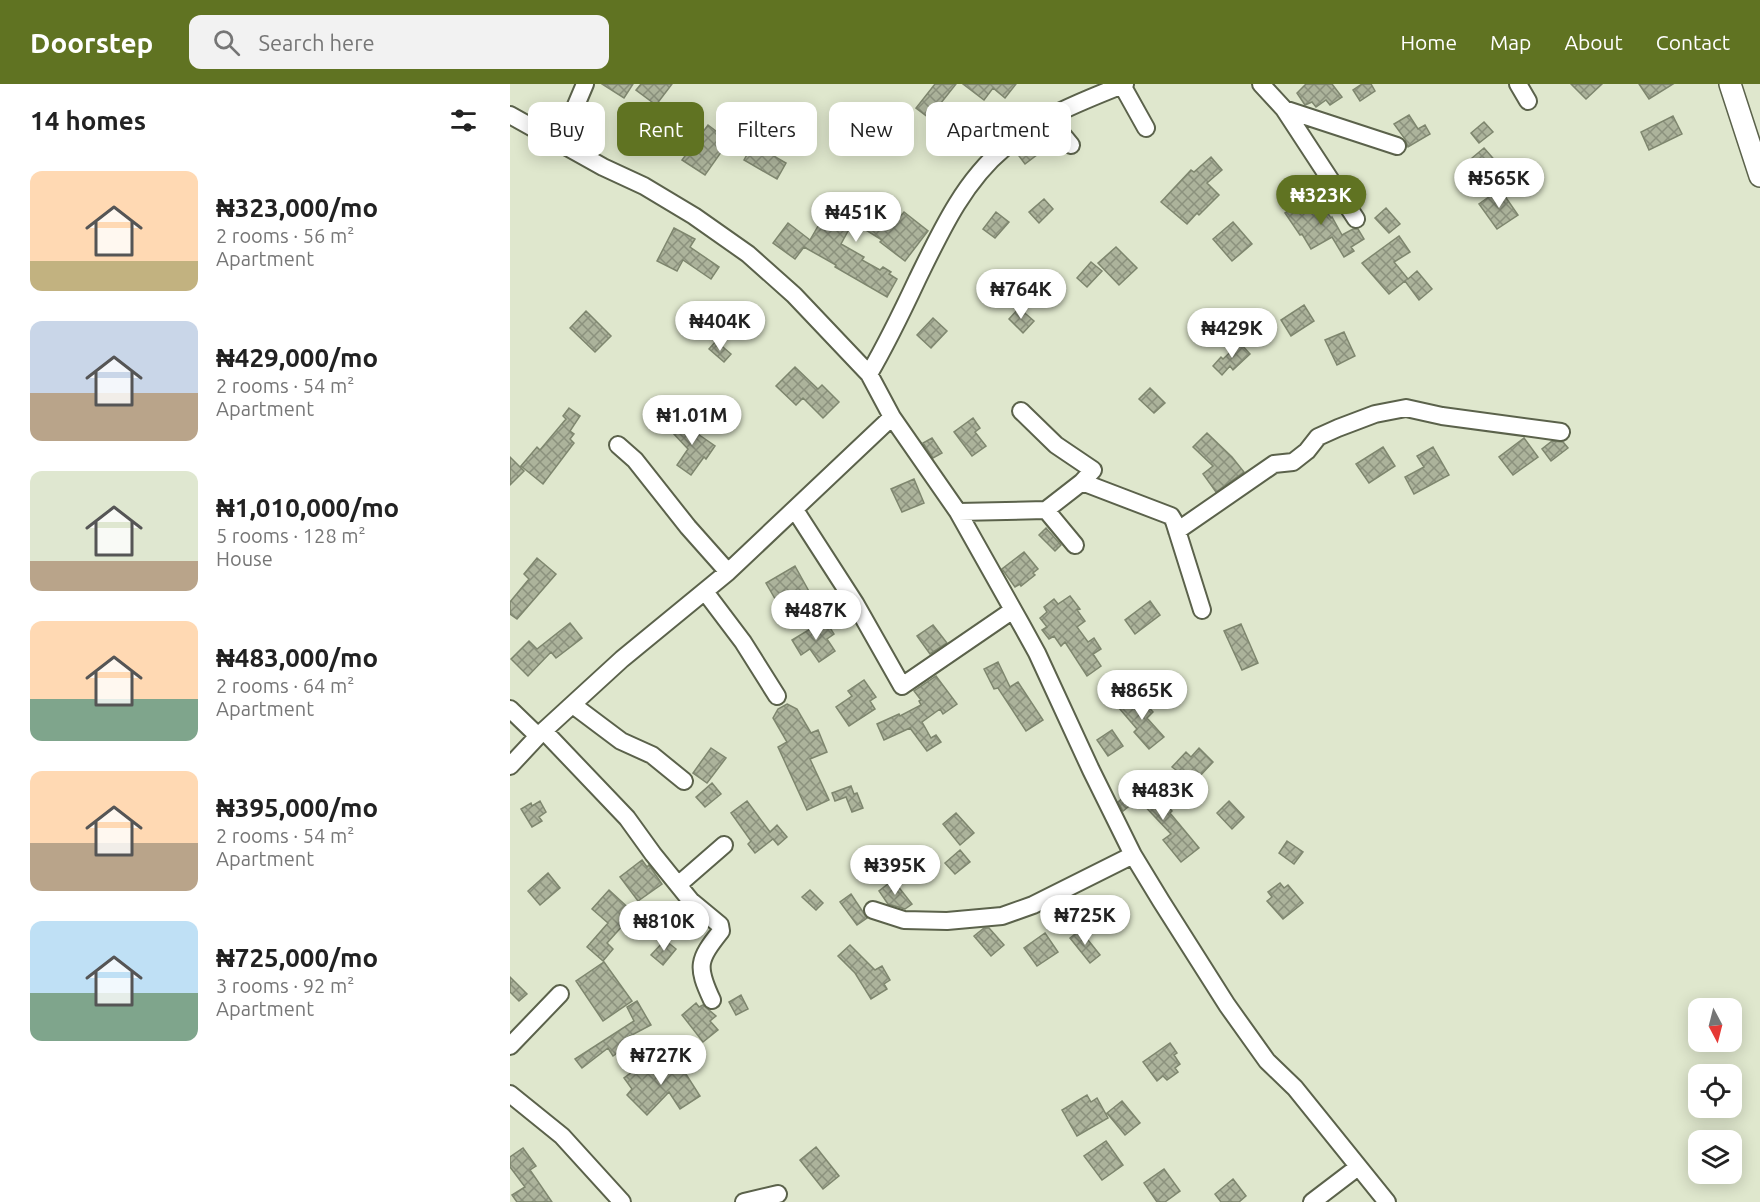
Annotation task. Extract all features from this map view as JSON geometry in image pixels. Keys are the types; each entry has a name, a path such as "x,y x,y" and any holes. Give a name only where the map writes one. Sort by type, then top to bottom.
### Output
{"main road":[{"path":"1730,84 1760,176"}],"street":[{"path":"577,102 585,84"},
{"path":"1261,84 1284,109 1356,219"},
{"path":"1518,84 1528,101"},
{"path":"1071,103 1093,89 1124,85 1146,128"},
{"path":"1284,109 1397,146"},
{"path":"510,115 528,125"},
{"path":"585,156 644,186 694,216 748,254 794,295 870,374 892,417 958,512 1037,653 1091,770 1134,855 1161,901 1267,1061 1295,1088 1387,1202"},
{"path":"870,374 938,237 965,190 996,156"},
{"path":"1177,531 1274,464 1293,462 1307,451 1318,437 1375,414 1406,408 1442,416 1561,432"},
{"path":"958,512 1046,510 1094,470 1056,445 1021,411"},
{"path":"510,766 622,659 706,593 892,417"},
{"path":"618,445 635,460 688,527 728,572"},
{"path":"1082,482 1171,516 1202,610"},
{"path":"795,510 855,603 903,686 1013,610"},
{"path":"1046,510 1076,545"},
{"path":"706,593 743,642 777,696"},
{"path":"573,705 621,741 652,755 684,781"},
{"path":"510,709 541,734 627,818 691,901 720,925 721,931 707,947 702,963 703,979 712,1000"},
{"path":"678,885 724,845"},
{"path":"873,910 904,920 947,921 1002,916 1033,905 1134,855"},
{"path":"510,1046 560,993"},
{"path":"510,1094 562,1136 622,1202"},
{"path":"1312,1202 1358,1167"},
{"path":"744,1202 778,1194"}],"building":[{"path":"602,84 633,84 624,98"},
{"path":"641,84 672,84 658,102 652,102 636,90"},
{"path":"935,84 956,84 942,102 926,102 926,116 916,108"},
{"path":"963,84 1016,84 1005,98 993,88 984,100"},
{"path":"1306,84 1332,84 1342,97 1330,105 1326,100 1316,107 1312,102 1305,105 1297,93"},
{"path":"1362,84 1371,84 1375,91 1360,101 1353,90"},
{"path":"1571,84 1602,84 1586,99"},
{"path":"1639,84 1673,84 1649,99"},
{"path":"1409,115 1418,129 1425,125 1430,134 1408,147 1394,124"},
{"path":"1673,116 1682,134 1649,150 1641,132"},
{"path":"1484,122 1493,132 1479,143 1471,133"},
{"path":"708,125 716,131 716,156 718,156 705,175 682,160 685,156 704,156 704,130"},
{"path":"1484,148 1498,164 1480,179 1466,163"},
{"path":"746,156 774,156 786,163 777,179 744,160"},
{"path":"1019,156 1035,156 1025,164"},
{"path":"1211,157 1222,170 1207,183 1219,195 1187,224 1161,202 1191,170 1194,172"},
{"path":"1500,189 1518,215 1497,229 1479,204"},
{"path":"1314,193 1342,235 1358,229 1364,239 1351,247 1354,251 1344,257 1332,237 1311,249 1285,213"},
{"path":"1044,199 1053,209 1039,223 1029,212"},
{"path":"857,202 893,225 904,212 928,231 905,261 880,242 882,240 853,222 841,244 864,257 862,260 880,270 883,267 891,272 889,274 897,279 887,297 804,247 795,259 773,243 788,223 810,240 829,207 851,220 846,217"},
{"path":"1386,208 1400,224 1389,233 1375,218"},
{"path":"996,212 1009,222 995,238 983,229"},
{"path":"1233,222 1252,244 1232,261 1213,239"},
{"path":"674,228 695,239 690,247 719,267 711,279 683,260 677,271 657,261"},
{"path":"1399,236 1410,252 1394,262 1408,279 1417,271 1432,289 1419,300 1405,281 1389,294 1362,263"},
{"path":"1116,247 1137,268 1119,285 1098,263"},
{"path":"1091,262 1102,271 1087,287 1077,278"},
{"path":"1304,305 1314,321 1291,336 1281,320"},
{"path":"1019,308 1034,321 1023,333 1009,319"},
{"path":"586,311 611,336 595,352 570,328"},
{"path":"933,318 947,331 931,348 917,335"},
{"path":"1344,332 1355,356 1337,365 1325,340"},
{"path":"716,341 731,354 724,362 709,349"},
{"path":"1240,343 1250,354 1233,370 1230,366 1222,375 1213,366"},
{"path":"795,367 818,389 822,385 839,402 823,418 803,398 796,405 776,386"},
{"path":"1150,388 1165,403 1154,413 1139,399"},
{"path":"569,408 580,416 570,431 574,434 570,439 574,443 543,484 521,466 537,447 540,450 566,419 563,416"},
{"path":"688,417 699,428 695,432 715,446 691,475 677,465 688,449 672,432"},
{"path":"973,418 980,428 975,432 986,446 972,456 954,432"},
{"path":"1207,433 1244,472 1216,492 1203,474 1213,466 1193,447"},
{"path":"932,438 942,453 933,458 923,443"},
{"path":"1524,438 1538,457 1513,475 1499,457"},
{"path":"1552,441 1563,442 1568,448 1551,461 1542,449"},
{"path":"1383,447 1395,466 1369,483 1356,464"},
{"path":"1433,447 1449,475 1414,494 1405,477 1424,467 1417,456"},
{"path":"510,457 524,471 510,485"},
{"path":"914,479 924,503 902,512 891,489"},
{"path":"1046,528 1061,545 1055,551 1039,535"},
{"path":"1024,552 1038,569 1033,573 1035,575 1021,586 1020,584 1015,587 1002,569"},
{"path":"537,558 556,574 517,619 510,614 510,602 529,579 524,574"},
{"path":"795,566 811,595 782,611 766,583"},
{"path":"1070,596 1080,609 1077,610 1085,621 1077,627 1088,642 1094,638 1101,649 1093,654 1101,666 1087,676 1065,642 1061,646 1054,636 1049,639 1042,630 1047,627 1040,618 1047,612 1044,607 1054,599 1058,604"},
{"path":"1150,601 1160,615 1135,634 1125,620"},
{"path":"825,620 834,634 827,639 835,651 819,662 810,649 801,655 792,640"},
{"path":"570,623 582,638 556,658 551,652 528,676 511,659 529,641 537,649"},
{"path":"1241,624 1258,663 1242,670 1224,631"},
{"path":"933,625 947,643 930,654 917,636"},
{"path":"998,662 1010,687 1018,682 1043,720 1026,731 998,688 994,689 984,669"},
{"path":"936,676 957,704 943,714 940,709 922,722 931,738 936,735 941,742 927,751 910,728 884,740 877,724 921,705 919,701 921,700 914,691"},
{"path":"864,680 876,697 870,701 875,709 849,726 836,707 852,696 848,691"},
{"path":"1136,693 1153,712 1147,718 1164,737 1149,749 1134,732 1137,729 1119,708"},
{"path":"787,704 797,709 811,733 818,730 827,752 810,759 829,800 807,810 778,747 787,742 773,718 778,709"},
{"path":"1112,730 1123,746 1108,756 1097,740"},
{"path":"711,748 726,758 707,783 693,773"},
{"path":"1199,748 1213,762 1185,792 1170,777 1176,770 1172,767 1186,752 1191,757"},
{"path":"1145,782 1172,811 1170,813 1199,848 1181,862 1163,840 1171,834 1138,799 1123,811 1118,802 1129,793 1131,795"},
{"path":"712,783 721,794 705,807 696,797"},
{"path":"851,786 854,794 857,793 863,808 852,812 846,797 835,801 832,793"},
{"path":"540,801 546,812 539,817 542,821 532,827 521,809"},
{"path":"747,801 770,832 777,825 787,837 778,845 773,839 755,853 748,844 751,841 731,813"},
{"path":"1229,801 1244,817 1232,829 1217,813"},
{"path":"956,813 974,833 960,845 943,824"},
{"path":"1287,841 1303,852 1294,864 1279,853"},
{"path":"960,850 970,862 955,874 945,863"},
{"path":"642,860 647,867 649,865 662,884 638,901 620,877"},
{"path":"548,873 560,888 540,905 528,891"},
{"path":"893,880 912,904 905,909 888,904 879,891"},
{"path":"1280,883 1284,888 1288,885 1303,903 1283,919 1267,901 1272,897 1268,892"},
{"path":"609,890 634,913 607,943 613,949 603,961 587,947 608,923 592,909"},
{"path":"810,890 823,903 816,910 802,897"},
{"path":"851,894 867,918 857,925 840,902"},
{"path":"984,928 989,928 1004,945 991,956 974,936"},
{"path":"1080,930 1100,955 1090,963 1070,938"},
{"path":"1045,933 1058,952 1037,966 1024,948"},
{"path":"665,940 676,949 663,965 651,955"},
{"path":"850,945 875,970 882,966 890,980 884,984 887,989 871,999 855,973 838,956"},
{"path":"604,962 632,1001 603,1021 576,981"},
{"path":"510,977 527,994 519,1001 510,992"},
{"path":"741,995 748,1009 736,1015 729,1002"},
{"path":"637,1001 651,1025 628,1037 632,1043 613,1056 608,1048 582,1068 575,1059 634,1021 627,1007"},
{"path":"696,1003 699,1007 703,1005 716,1016 710,1021 718,1030 703,1042 682,1015"},
{"path":"1170,1043 1177,1053 1174,1055 1180,1064 1175,1068 1178,1072 1167,1080 1163,1076 1157,1081 1143,1062"},
{"path":"675,1057 700,1096 680,1109 669,1092 647,1115 627,1095 632,1089 624,1078 644,1063 651,1072"},
{"path":"1087,1095 1091,1102 1097,1098 1108,1118 1077,1136 1062,1110"},
{"path":"1122,1101 1140,1123 1125,1135 1107,1113"},
{"path":"1106,1141 1123,1165 1102,1180 1084,1156"},
{"path":"816,1147 839,1176 823,1189 800,1160"},
{"path":"523,1148 536,1166 530,1170 552,1202 517,1202 512,1195 525,1187 510,1167 510,1157"},
{"path":"1164,1169 1180,1191 1165,1202 1157,1202 1144,1183"},
{"path":"1233,1179 1246,1196 1239,1202 1221,1202 1215,1194"}]}
